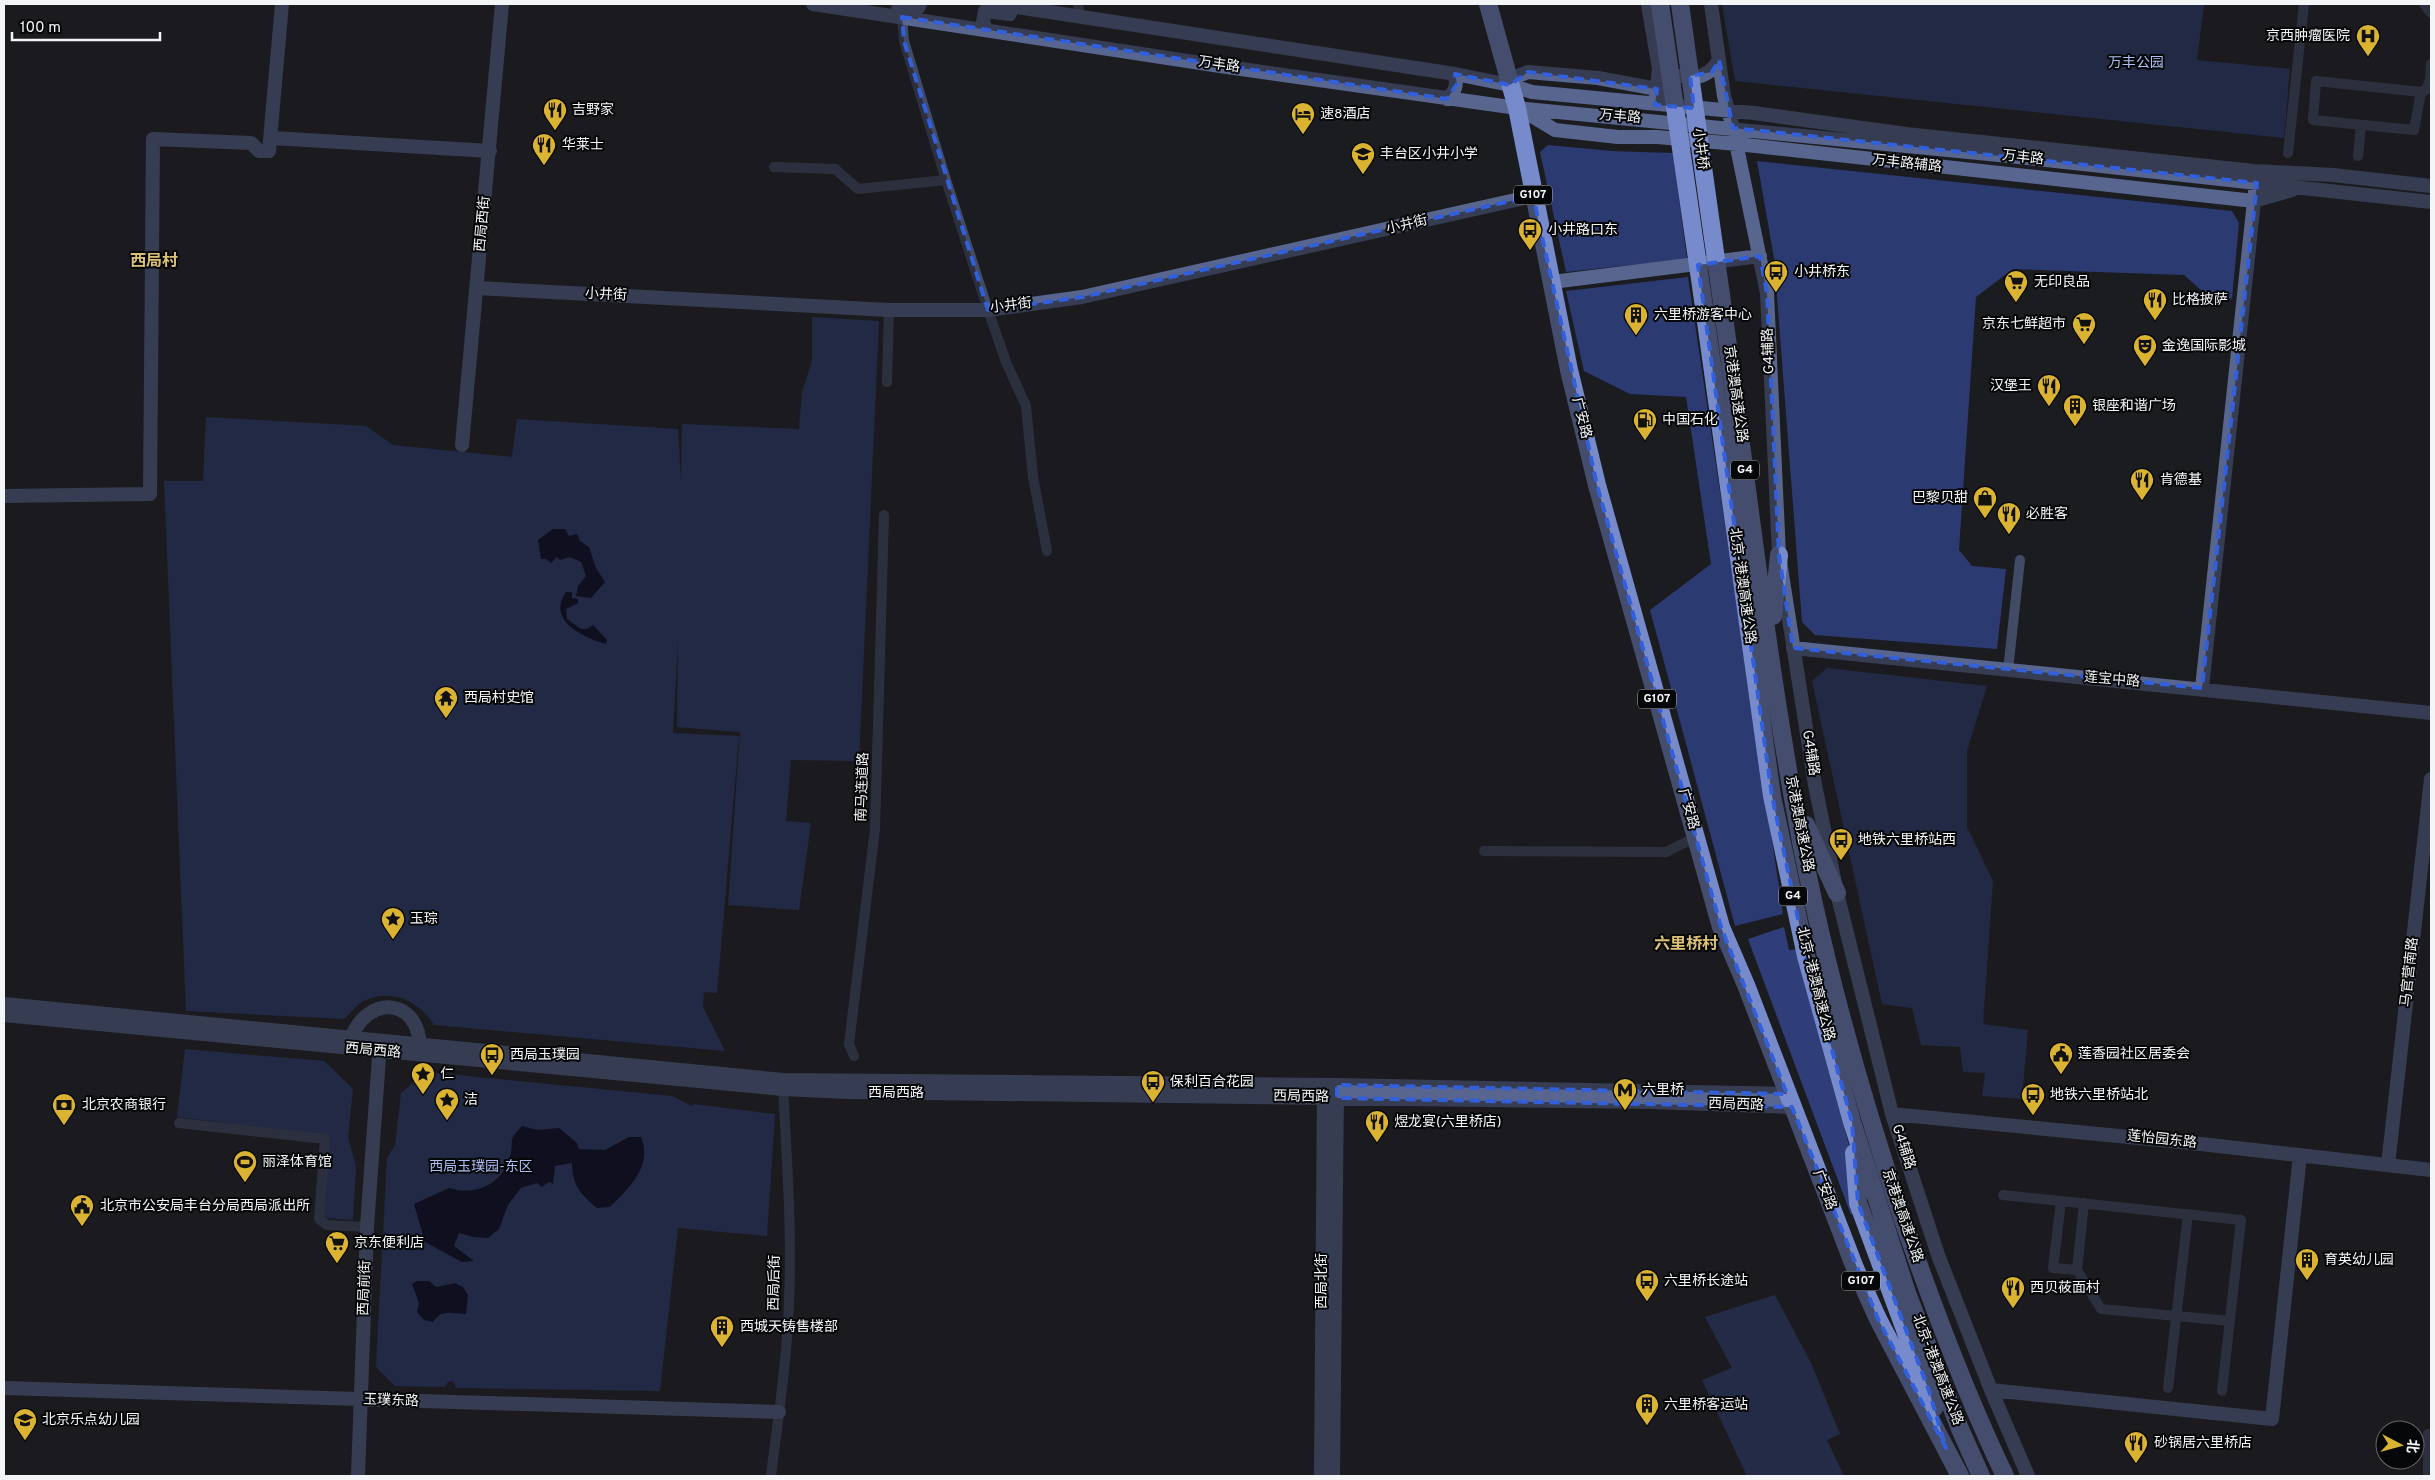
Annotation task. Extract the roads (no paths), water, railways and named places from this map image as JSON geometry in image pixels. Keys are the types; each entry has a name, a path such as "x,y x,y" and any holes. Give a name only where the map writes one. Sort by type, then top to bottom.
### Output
{"highway":[{"name":"G107","path":"1488,4 1517,108"},
{"name":"小井桥","path":"1660,4 1702,293"},
{"name":"小井桥","path":"1680,4 1721,295"},
{"name":"广安路","path":"1517,108 1569,370 1597,485 1721,927 1746,985 1831,1209 1878,1319 1960,1476"},
{"name":"北京-港澳高速公路","path":"1702,293 1772,796 1806,956 1852,1122 1907,1293 1960,1429 1981,1476"},
{"name":"京港澳高速公路","path":"1721,295 1792,794 1828,959 1869,1118 1926,1286 1978,1421 2005,1476"},
{"path":"1770,646 1779,556"},
{"path":"1792,794 1837,893"},
{"path":"1852,1122 1858,1203 1929,1391 1946,1448"}],"street":[{"path":"4,496 150,494 153,139 251,143 259,151 269,151 272,138 282,4"},
{"name":"西局西街","path":"462,445 502,4"},
{"name":"万丰路","path":"815,4 1517,108 1733,128 2431,202"},
{"path":"867,4 910,11 918,8 920,4"},
{"name":"万丰路","path":"997,4 1079,11 1455,74 1510,85 1532,92 1655,105 1728,110 1906,134 2254,171 2333,175 2431,186"},
{"path":"1648,4 1659,69 1655,105"},
{"name":"G4辅路","path":"1711,4 1728,110 1737,144 1767,293 1779,556 1792,648 1815,784 1837,893 1892,1114 1941,1263 1991,1390 2028,1476"},
{"path":"2288,153 2304,4"},
{"path":"2424,4 2431,14"},
{"path":"986,29 983,22 985,12 993,11 1053,21 1079,11"},
{"path":"902,17 904,41 946,180 1006,362 1026,406 1033,477 1047,551"},
{"path":"1659,69 1676,76 1700,77 1712,72 1719,60"},
{"path":"2420,92 2414,130 2313,120 2316,81 2420,92 2426,90 2430,80 2431,64"},
{"path":"1510,85 1518,76 1528,72 1598,78 1657,89 1671,106"},
{"path":"1447,99 1454,93 1457,84 1455,74"},
{"name":"万丰路辅路","path":"1517,108 1555,130 1618,137 1657,137 1737,144 2254,201 2300,188"},
{"path":"2358,156 2361,125"},
{"path":"272,138 490,151"},
{"path":"774,167 835,169 858,190 946,180"},
{"path":"2202,688 2256,183"},
{"name":"小井街","path":"477,288 889,310 988,310 1092,295 1533,196"},
{"path":"1552,282 1760,256"},
{"path":"887,382 889,310"},
{"name":"南马连道路","path":"854,1056 849,1044 875,829 884,515"},
{"path":"2008,670 2020,560"},
{"name":"莲宝中路","path":"1792,648 2202,688 2431,713"},
{"name":"马官营南路","path":"2388,1165 2431,779"},
{"path":"1484,851 1666,852 1696,837"},
{"name":"西局西路","path":"4,1004 351,1038 380,1046 420,1044 783,1080 1789,1100"},
{"path":"351,1038 357,1024 369,1012 376,1008 394,1008 408,1015 414,1021 418,1028 420,1044"},
{"name":"西局西路","path":"4,1016 380,1046 783,1089 847,1092 1330,1092"},
{"name":"西局前街","path":"358,1476 367,1227 380,1046"},
{"name":"西局后街","path":"771,1476 789,1302 789,1187 783,1089"},
{"name":"西局北街","path":"1321,1476 1330,1092"},
{"name":"西局北街","path":"1330,1092 1333,1476"},
{"name":"莲怡园东路","path":"1892,1114 2431,1170"},
{"path":"179,1122 325,1139 319,1219 327,1225 367,1227"},
{"path":"1991,1390 2272,1419 2300,1155"},
{"path":"2003,1195 2241,1220 2222,1391"},
{"path":"2061,1201 2053,1268 2077,1270"},
{"path":"2084,1203 2077,1270 2102,1309 2230,1320"},
{"path":"2168,1388 2188,1214"},
{"name":"玉璞东路","path":"4,1388 779,1412"},
{"path":"2428,1476 2428,1434 2431,1434"}],"place":[{"name":"京西肿瘤医院","path":"2368,57"},
{"name":"吉野家","path":"555,131"},
{"name":"速8酒店","path":"1303,135"},
{"name":"华莱士","path":"544,166"},
{"name":"丰台区小井小学","path":"1363,175"},
{"name":"小井路口东","path":"1530,251"},
{"name":"小井桥东","path":"1776,293"},
{"name":"无印良品","path":"2016,303"},
{"name":"比格披萨","path":"2155,321"},
{"name":"六里桥游客中心","path":"1636,336"},
{"name":"京东七鲜超市","path":"2084,345"},
{"name":"金逸国际影城","path":"2145,367"},
{"name":"汉堡王","path":"2049,407"},
{"name":"银座和谐广场","path":"2075,427"},
{"name":"中国石化","path":"1645,441"},
{"name":"肯德基","path":"2142,501"},
{"name":"巴黎贝甜","path":"1985,519"},
{"name":"必胜客","path":"2009,535"},
{"name":"西局村史馆","path":"446,719"},
{"name":"地铁六里桥站西","path":"1841,861"},
{"name":"玉琮","path":"393,940"},
{"name":"莲香园社区居委会","path":"2061,1075"},
{"name":"西局玉璞园","path":"492,1076"},
{"name":"仁","path":"423,1095"},
{"name":"保利百合花园","path":"1153,1103"},
{"name":"六里桥","path":"1625,1111"},
{"name":"地铁六里桥站北","path":"2033,1116"},
{"name":"洁","path":"447,1121"},
{"name":"北京农商银行","path":"64,1126"},
{"name":"煜龙宴(六里桥店)","path":"1377,1143"},
{"name":"丽泽体育馆","path":"245,1183"},
{"name":"北京市公安局丰台分局西局派出所","path":"82,1227"},
{"name":"京东便利店","path":"337,1264"},
{"name":"育英幼儿园","path":"2307,1281"},
{"name":"六里桥长途站","path":"1647,1302"},
{"name":"西贝莜面村","path":"2013,1309"},
{"name":"西城天铸售楼部","path":"722,1348"},
{"name":"六里桥客运站","path":"1647,1426"},
{"name":"北京乐点幼儿园","path":"25,1441"},
{"name":"砂锅居六里桥店","path":"2136,1464"}],"district":[{"name":"西局村","path":"154,262"},
{"name":"六里桥村","path":"1686,945"}],"park label":[{"name":"万丰公园","path":"2136,63"},
{"name":"西局玉璞园-东区","path":"481,1167"}]}
